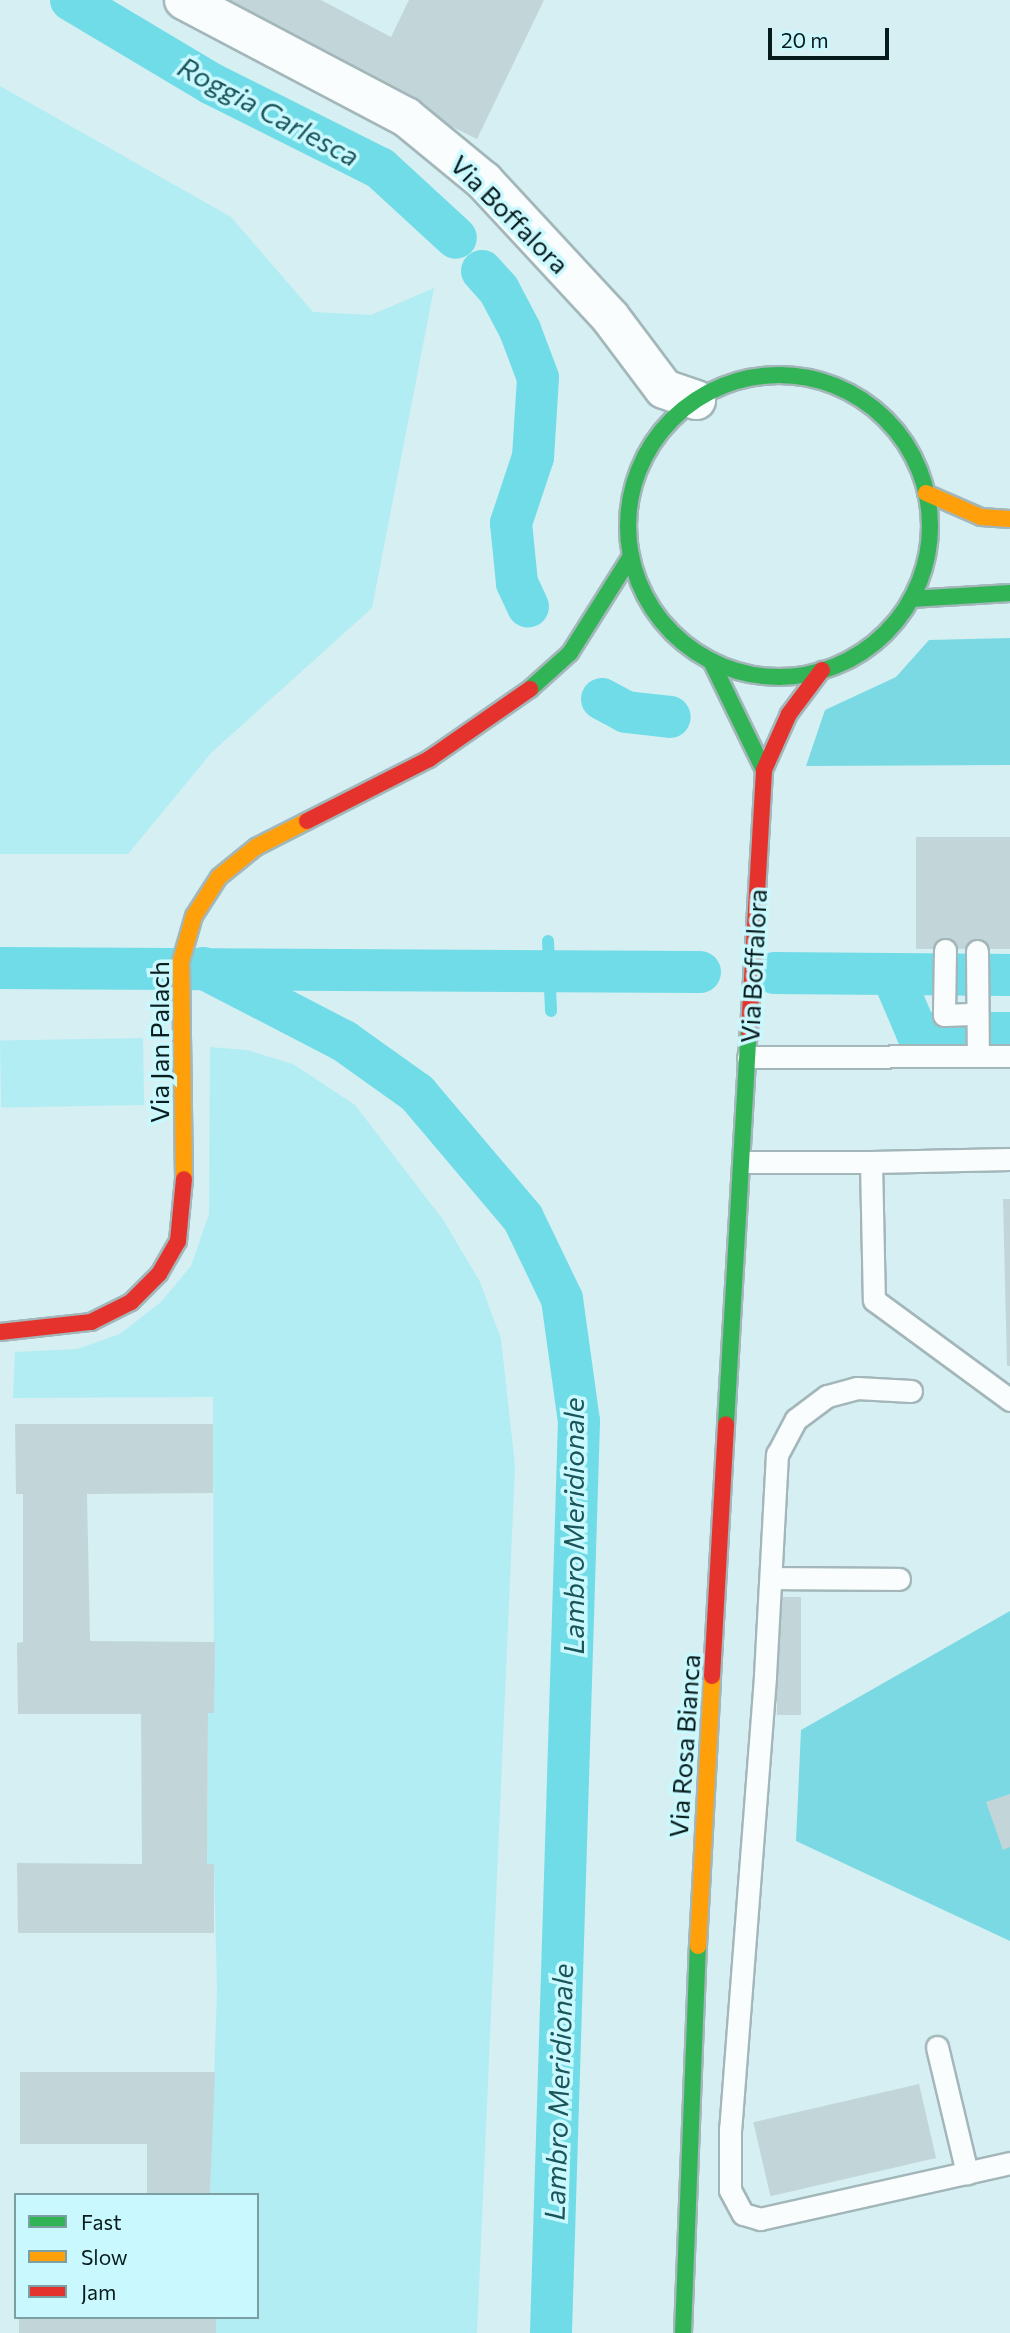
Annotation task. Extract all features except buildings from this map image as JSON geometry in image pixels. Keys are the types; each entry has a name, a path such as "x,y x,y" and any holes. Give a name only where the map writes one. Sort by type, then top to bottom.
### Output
{"main road":[{"name":"Via Boffalora","path":"795,376 831,385 864,402 892,426 914,457 926,493 929,548 911,599 874,644 822,670 769,677 711,661 683,642 657,615 631,556 631,500 642,464 661,432 696,400 757,377 795,376"},
{"path":"926,493 981,517 1010,519"},
{"name":"Via Jan Palach","path":"0,1332 91,1322 131,1303 159,1275 178,1241 184,1200 180,988 187,934 219,877 256,847 429,759 513,705 570,653 631,556"},
{"path":"911,599 1010,593"},
{"name":"Via Boffalora","path":"711,661 731,693 764,770"},
{"name":"Via Boffalora","path":"744,1162 764,770 789,714 822,670"},
{"name":"Via Rosa Bianca","path":"683,2333 700,1882 744,1162"}],"street":[{"name":"Via Boffalora","path":"184,0 406,117 484,181 603,309 664,389 696,400"}],"lane":[{"path":"945,950 944,1015 977,1014"},
{"path":"977,951 978,1055"},
{"path":"748,1057 1010,1056"},
{"path":"744,1162 1010,1159"},
{"path":"871,1162 874,1300 1010,1400"},
{"path":"911,1391 843,1389 810,1405 796,1419 777,1454 771,1578 730,2128 730,2190 743,2214 760,2219 1010,2163"},
{"path":"771,1578 899,1579"},
{"path":"937,2048 967,2173"}],"shaded area":[{"path":"0,86 231,217 313,312 371,315 434,288 372,608 212,752 128,854 0,854"},
{"path":"1010,638 1010,765 806,766 825,710 896,677 929,640"},
{"path":"0,948 120,968 0,987"},
{"path":"143,1038 144,1105 1,1107 0,1040"},
{"path":"210,1047 247,1050 293,1064 355,1105 444,1221 480,1282 501,1339 515,1466 477,2333 216,2333 216,2319 259,2319 259,2193 210,2193 217,1991 214,1865 207,1864 208,1713 214,1713 213,1397 13,1398 15,1352 77,1349 120,1334 161,1302 191,1266 209,1214"},
{"path":"1010,1611 1010,1941 796,1841 801,1730"}],"waterway":[{"name":"Roggia Carlesca","path":"71,0 212,84 380,168 456,238"},
{"name":"Roggia Carlesca","path":"482,271 499,290 520,330 538,378 533,457 511,523 517,583 528,607"},
{"name":"Roggia Carlesca","path":"602,699 626,712 670,717"},
{"path":"548,941 551,1011"},
{"path":"0,968 700,972"},
{"name":"Lambro Meridionale","path":"203,968 344,1041 417,1093 523,1218 562,1299 579,1421 551,2333"},
{"path":"774,973 1010,975"},
{"path":"892,974 917,1033 1010,1033"}],"traffic: fast":[{"path":"779,375 808,378 837,387 863,401 886,419 904,442 918,468 927,497 930,526 927,555 918,584 904,610 886,633 863,651 837,665 808,674 779,677 750,674 721,665 695,651 672,633 654,610 640,584 631,555 628,526 631,497 640,468 654,442 672,419 695,401 721,387 750,378 779,375"},
{"path":"530,689 570,653 631,556"},
{"path":"911,599 1010,593"},
{"path":"711,661 764,770"},
{"path":"726,1424 749,1031"},
{"path":"683,2333 698,1946"}],"traffic: slow":[{"path":"926,493 981,517 1010,519"},
{"path":"184,1179 181,961 194,916 219,877 256,847 307,821"},
{"path":"698,1946 712,1676"}],"traffic: jam":[{"path":"749,1031 764,770 789,714 822,670"},
{"path":"307,821 429,759 530,689"},
{"path":"0,1332 91,1322 131,1302 159,1274 178,1241 184,1179"},
{"path":"712,1676 726,1424"}]}
